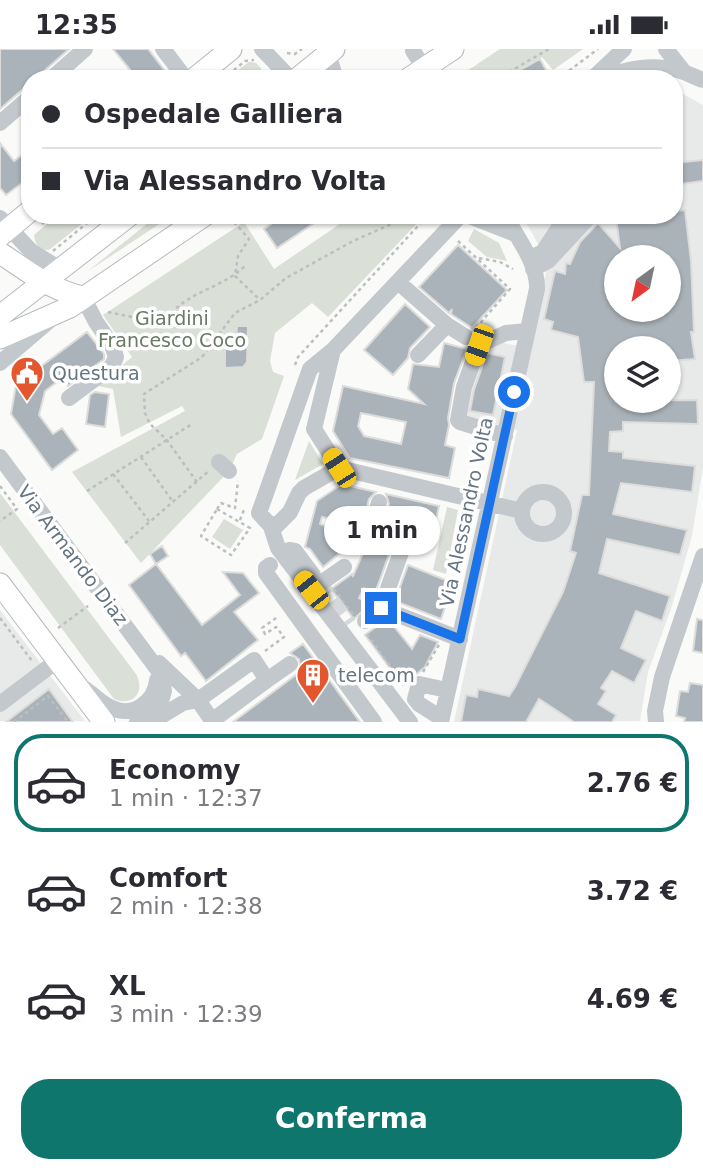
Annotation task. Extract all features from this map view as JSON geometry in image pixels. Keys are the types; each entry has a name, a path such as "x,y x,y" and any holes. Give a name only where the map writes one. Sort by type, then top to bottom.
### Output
{"main road":[{"path":"205,70 230,49"},
{"path":"415,66 453,49"},
{"path":"312,70 332,58"},
{"path":"3,228 21,223"},
{"path":"0,316 43,283 55,261 115,224"},
{"path":"0,338 54,316 192,224"},
{"path":"0,254 43,283 65,293 83,297"},
{"path":"0,585 73,680 109,716"}],"street":[{"path":"61,70 85,49"},
{"path":"163,49 179,70"},
{"path":"602,70 624,49"},
{"path":"666,49 682,70"},
{"path":"261,56 279,70"},
{"path":"631,70 656,67 673,70"},
{"path":"684,72 703,80"},
{"path":"0,123 21,105"},
{"path":"276,524 270,525 258,513 310,369 333,349 453,224"},
{"path":"490,224 515,234"},
{"name":"Via Alessandro Volta","path":"441,720 537,289 537,279 531,264 510,224"},
{"path":"531,264 560,226 565,224"},
{"path":"531,264 548,261 583,224"},
{"path":"3,228 31,251 55,261"},
{"path":"398,282 447,325 466,337"},
{"path":"69,398 112,366 116,357 112,345 83,297"},
{"path":"0,351 54,316"},
{"path":"0,363 54,316"},
{"path":"418,355 447,325"},
{"path":"505,436 458,420 464,387 479,345 506,333 527,331"},
{"path":"333,349 314,429 339,468"},
{"name":"Via Armando Diaz","path":"0,457 164,680 164,691 156,719"},
{"path":"320,586 278,548 272,530 290,512 304,488 339,468 522,511"},
{"path":"371,534 379,502"},
{"path":"350,543 355,530 404,544 381,608 359,624 423,722"},
{"path":"289,550 295,551 320,586 410,722"},
{"path":"656,722 655,711 662,677 703,556"},
{"path":"270,565 266,568 266,573 374,722"},
{"path":"320,586 344,566"},
{"name":"Via Alessandro Volta","path":"381,608 460,639"},
{"name":"Via Armando Diaz","path":"146,652 198,700 208,719"},
{"name":"Via Armando Diaz","path":"109,716 133,710 153,696 157,678 146,652"},
{"path":"0,704 58,660"},
{"path":"109,716 136,722 156,719 183,703 198,700 250,661 256,662 267,680"},
{"path":"208,719 290,664"},
{"path":"441,720 419,704 415,699 415,692 419,684 447,690"}],"path":[{"path":"282,50 291,54 302,49"},
{"path":"510,70 549,49"},
{"path":"570,70 598,49"},
{"path":"234,70 245,61 261,56"},
{"path":"55,261 89,224"},
{"path":"234,276 238,256 249,239 236,224"},
{"path":"197,482 166,439 150,424 145,413 144,394 202,357 235,313 260,300 286,278 386,224"},
{"path":"458,241 510,289 492,312 466,337"},
{"path":"477,258 500,262 513,268"},
{"path":"162,324 174,307 197,292 234,276 246,265"},
{"path":"234,276 260,300"},
{"path":"108,312 132,317 142,327"},
{"path":"211,345 222,348 220,332"},
{"path":"87,491 191,423"},
{"path":"140,457 173,502"},
{"path":"125,543 197,482 224,466 239,482 235,507 221,503 201,535 231,555 250,528 218,509"},
{"path":"113,474 150,522"},
{"path":"0,486 17,509 0,521"},
{"path":"320,586 359,624 405,686 411,682"},
{"path":"58,628 88,606"},
{"path":"263,653 284,637 276,627 265,634 262,628 291,608"},
{"path":"0,618 32,661"},
{"path":"417,678 427,668 441,643"},
{"path":"14,722 48,696 68,722"}],"shaded area":[{"path":"683,94 703,105 703,467 692,536 671,609 648,672 640,721 454,722 517,430 465,416 480,339 531,348 548,262 527,224 683,224"},
{"path":"0,610 85,721 0,721"}],"green space":[{"path":"500,49 583,49 553,70 542,57 518,70 468,70"},
{"path":"249,62 256,63 261,68 261,70 238,70"},
{"path":"47,224 82,224 49,250 40,248 34,235"},
{"path":"147,224 159,224 88,271"},
{"name":"Giardini Francesco Coco","path":"241,224 245,224 274,269 340,224 416,224 328,317 312,303 275,333 270,361 273,372 284,376 262,439 237,454 229,471 141,563 72,472 185,411 182,406 121,437 113,389 98,386 132,357 103,315"},
{"path":"474,229 499,243 507,261 487,257 468,241"},
{"path":"309,441 323,464 295,480"},
{"path":"0,493 136,674 139,687 132,699 114,699 0,545"},
{"path":"447,507 458,510 446,574 433,570"},
{"path":"224,519 243,530 230,549 212,537"}],"building":[{"path":"0,49 69,49 45,70 21,70 21,91 0,109"},
{"path":"113,49 148,49 164,70 130,70"},
{"path":"540,59 546,70 520,70"},
{"path":"0,143 14,161 21,156 21,184 6,195 0,188"},
{"path":"703,160 703,181 683,184 683,162"},
{"path":"685,210 691,261 694,332 691,332 695,359 681,360 681,336 604,336 604,413 681,413 681,400 697,400 698,424 623,422 623,431 610,432 609,451 623,452 623,458 695,466 692,492 621,483 613,514 687,530 680,555 607,539 599,573 670,596 662,621 636,611 621,648 646,660 634,683 612,671 601,688 606,691 598,704 616,715 612,722 574,722 539,699 526,722 461,722 466,695 477,697 478,689 509,696 563,592 576,553 570,551 582,495 589,495 594,382 584,382 578,337 551,330 553,322 544,319 555,271 565,274 566,263 570,264 580,242 599,224 617,245 604,245 604,322 681,322 681,245 620,245 617,224 683,224"},
{"path":"271,224 313,224 277,248 264,229"},
{"path":"458,245 507,290 472,328 451,314 452,309 449,313 419,287"},
{"path":"405,304 430,327 410,348 408,358 393,375 364,350"},
{"path":"237,326 248,326 247,362 243,367 225,368 225,345 236,345"},
{"name":"Questura","path":"87,332 104,354 104,359 68,386 62,378 45,391 39,415 53,434 62,428 78,450 52,470 11,414 16,385"},
{"path":"444,343 467,349 454,383 448,418 445,445 455,448 449,478 350,458 333,431 343,386 424,404 408,389 413,364 439,367","holes":["361,413 406,422 401,444 364,436 358,426"]},
{"path":"487,353 505,357 493,415 470,411"},
{"path":"95,392 109,394 105,427 86,424 90,395"},
{"path":"342,484 376,492 369,499 364,520 344,516 342,521 322,517 320,524 340,532 336,550 339,554 323,567 310,549 305,547 317,501"},
{"path":"386,494 439,506 432,541 384,527 389,504"},
{"path":"367,544 390,552 375,593 364,588 359,598 370,604 354,619 331,589 352,574 353,576"},
{"path":"162,546 168,556 156,564 150,554"},
{"path":"156,564 202,625 240,595 223,572 243,573 259,593 234,612 258,640 206,681 185,653 181,656 129,585"},
{"path":"408,565 453,583 441,619 395,601"},
{"path":"697,619 703,620 703,653 693,651"},
{"path":"384,621 392,624 412,649 420,635 438,642 425,667 403,685 365,635"},
{"path":"303,644 360,722 233,722 301,671 299,659 290,653"},
{"path":"690,683 703,685 703,722 684,722 685,718 676,716 680,691 688,692"},
{"path":"49,689 73,722 6,722"}],"tunnel":[{"path":"318,582 349,624"}],"place":[{"name":"Questura","path":"27,403"},
{"name":"telecom","path":"313,705"}],"route":[{"path":"381,608 460,639 514,392"}]}
